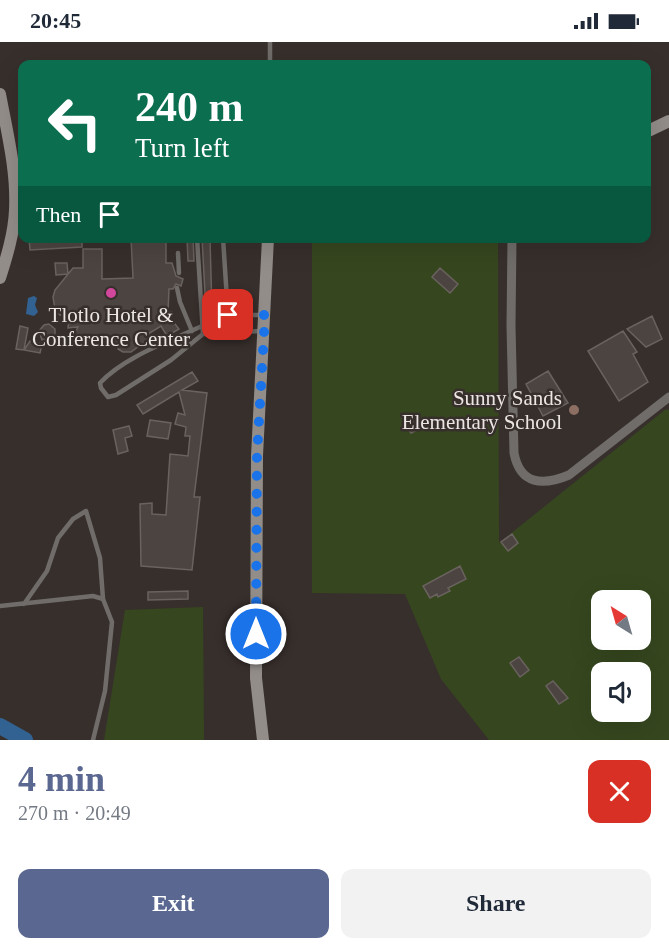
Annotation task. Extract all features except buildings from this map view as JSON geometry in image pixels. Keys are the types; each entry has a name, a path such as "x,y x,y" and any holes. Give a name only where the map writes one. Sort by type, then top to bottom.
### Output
{"street":[{"path":"0,94 3,131 15,192 15,213 9,251 0,278"},
{"path":"651,130 669,121"},
{"path":"263,740 256,678 257,456 268,243"},
{"path":"512,243 514,453 516,463 527,477 538,482 552,483 569,475 669,397"}],"lane":[{"path":"270,42 270,60"},
{"path":"197,243 203,334"},
{"path":"223,243 228,315"},
{"path":"178,253 179,273"},
{"path":"177,288 192,331"},
{"path":"202,319 228,315 265,315"},
{"path":"202,326 149,349 106,376 100,383 105,393 110,398 116,395 171,360 203,334 264,331"},
{"path":"24,604 47,571 58,538 73,519 86,511 100,558 103,599 112,622 105,691 93,740"},
{"path":"0,606 93,596 103,599"}],"green space":[{"path":"312,243 498,243 499,543 666,409 669,410 669,740 489,740 441,679 405,594 312,593"},
{"path":"203,607 204,740 104,740 125,610"}],"water":[{"path":"34,296 37,298 35,305 38,312 34,316 26,314 28,298"}],"waterway":[{"path":"0,726 25,740"}],"place":[{"name":"Tlotlo Hotel & Conference Center","path":"111,293"},
{"name":"Sunny Sands Elementary School","path":"574,410"}],"route":[{"path":"228,315 265,315 257,456 256,634"}]}
